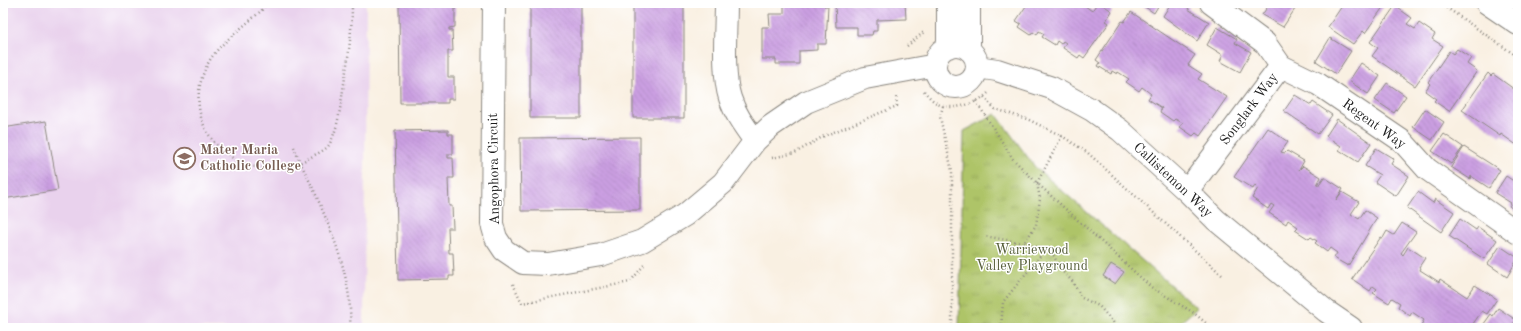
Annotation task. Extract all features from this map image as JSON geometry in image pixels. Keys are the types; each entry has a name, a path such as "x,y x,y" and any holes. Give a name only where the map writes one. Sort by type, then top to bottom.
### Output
{"street":[{"name":"Angophora Circuit","path":"494,3 492,224 496,238 504,250 522,263 548,264 594,256 642,241 685,215 723,183 754,141 771,126 806,102 865,78 925,67 935,67"},
{"path":"726,3 726,71 729,97 735,112 754,141"},
{"path":"948,3 972,80 960,87 952,87 940,80 935,67 938,55 964,55"},
{"path":"964,55 969,3"},
{"name":"Songlark Way","path":"1187,191 1281,66 1266,43 1211,3"},
{"path":"1487,3 1518,24"},
{"name":"Callistemon Way","path":"964,55 997,70 1052,88 1092,110 1120,130 1222,224 1326,311 1351,328"},
{"name":"Regent Way","path":"1281,66 1318,84 1402,141 1427,169 1518,233"}],"path":[{"path":"267,3 211,58 202,77 197,98 201,121 209,137 225,152 242,162 259,169 272,169 300,164 328,147 339,118 352,38 352,3"},
{"path":"1440,3 1518,57"},
{"path":"905,47 927,30"},
{"path":"984,97 995,110 1027,120 1062,136 1088,153 1222,275"},
{"path":"976,101 1013,159 1037,183 1151,287 1194,313 1212,328"},
{"path":"943,106 940,117 952,171 952,328"},
{"path":"1024,243 1036,225 1040,198 1037,183 1062,136"},
{"path":"294,147 300,164 316,194 344,268 351,316 350,328"},
{"path":"984,236 1024,243 1045,250 1054,256 1060,269 1072,281 1082,298 1099,306 1113,322 1114,328"},
{"path":"1001,328 1003,302 1045,250"}],"shaded area":[{"name":"Mater Maria Catholic College","path":"3,3 366,3 364,328 3,328"}],"green space":[{"name":"Warriewood Valley Playground","path":"996,114 1035,167 1197,308 1174,328 959,328 964,131"}],"building":[{"path":"399,3 449,3 449,6 455,6 455,27 449,28 449,30 452,30 453,51 448,51 448,77 454,77 454,99 448,99 448,103 400,103"},
{"path":"530,3 581,3 581,118 530,118"},
{"path":"633,3 684,3 684,118 633,118"},
{"path":"784,3 824,3 824,6 828,6 826,44 817,44 817,50 799,51 799,64 776,64 776,59 762,59 762,27 770,27 769,14 784,14"},
{"path":"835,3 905,3 906,19 877,20 877,31 873,31 872,35 857,35 857,27 836,27"},
{"path":"1028,3 1075,3 1080,6 1081,3 1092,11 1097,3 1100,3 1112,11 1106,21 1109,23 1084,58 1080,55 1078,58 1063,48 1066,43 1063,41 1061,44 1057,41 1055,45 1042,37 1044,34 1039,31 1037,35 1033,32 1031,35 1019,27 1021,24 1016,21"},
{"path":"1139,3 1160,3 1154,13"},
{"path":"1171,3 1183,3 1189,7 1188,9 1209,22 1197,41 1163,16"},
{"path":"1270,3 1303,3 1299,8 1297,6 1283,27 1262,15"},
{"path":"1344,3 1386,3 1365,33 1363,31 1353,44 1328,27"},
{"path":"1395,6 1412,18 1407,24 1415,29 1419,23 1435,34 1432,39 1443,46 1415,86 1372,56 1378,48 1370,42"},
{"path":"1131,12 1195,55 1188,65 1202,74 1198,79 1227,97 1200,136 1196,133 1193,136 1180,127 1183,123 1175,119 1173,121 1160,112 1162,108 1148,99 1151,94 1142,87 1139,91 1126,82 1129,79 1118,72 1117,74 1112,71 1111,74 1098,66 1100,63 1096,60 1122,21 1124,22"},
{"path":"1217,27 1237,39 1235,43 1251,52 1240,72 1220,61 1223,55 1207,45"},
{"path":"1330,38 1351,51 1336,74 1316,61"},
{"path":"1457,49 1471,58 1467,64 1477,71 1449,111 1434,101 1436,99 1425,91 1430,84 1428,82 1449,51 1453,54"},
{"path":"1361,63 1380,76 1368,94 1349,81"},
{"path":"1488,73 1491,76 1493,74 1518,92 1518,146 1501,134 1500,136 1462,110"},
{"path":"1387,83 1406,96 1394,113 1375,100"},
{"path":"1295,95 1311,105 1313,102 1332,115 1318,134 1284,111"},
{"path":"1425,109 1444,122 1432,140 1413,127"},
{"path":"1337,119 1371,143 1358,162 1339,150 1341,146 1326,136"},
{"path":"46,121 58,190 3,199 3,128"},
{"path":"1268,128 1288,142 1281,152 1285,153 1287,151 1304,161 1299,170 1303,166 1321,177 1317,185 1318,186 1324,177 1343,189 1336,200 1342,192 1359,202 1351,214 1359,219 1365,210 1377,218 1348,266 1334,258 1337,253 1330,248 1327,252 1315,243 1317,241 1311,237 1309,239 1295,230 1298,227 1288,220 1286,224 1269,213 1274,206 1271,204 1268,209 1252,198 1258,188 1255,185 1253,189 1234,177"},
{"path":"448,130 448,134 453,134 453,154 448,154 448,158 453,158 454,178 448,178 449,206 452,206 453,228 448,228 449,253 453,253 454,276 449,276 449,279 398,280 395,131"},
{"path":"1444,134 1463,147 1451,164 1432,151"},
{"path":"640,137 640,210 521,211 520,138"},
{"path":"1464,147 1500,170 1489,188 1471,176 1470,179 1451,167"},
{"path":"1376,148 1394,159 1391,164 1409,176 1396,196 1375,182 1380,175 1365,166"},
{"path":"1506,176 1518,184 1518,213 1509,206 1511,203 1495,193"},
{"path":"1418,192 1433,203 1435,199 1454,212 1441,232 1407,208"},
{"path":"1460,219 1476,230 1478,227 1497,240 1484,259 1449,236"},
{"path":"1402,223 1416,232 1401,253 1403,255 1408,247 1425,258 1419,267 1421,268 1420,270 1439,282 1440,279 1467,297 1475,285 1497,299 1487,314 1482,311 1470,328 1426,328 1421,325 1424,320 1412,312 1410,316 1398,307 1400,303 1392,298 1389,303 1373,293 1377,289 1373,286 1370,291 1352,279 1381,237 1383,238 1387,231 1394,235"},
{"path":"1500,246 1518,258 1507,277 1488,264"},
{"path":"1111,264 1124,272 1115,284 1103,276"},
{"path":"1498,308 1516,320 1510,328 1481,328 1491,314 1493,316"}],"place":[{"name":"Mater Maria Catholic College","path":"184,158"}]}
